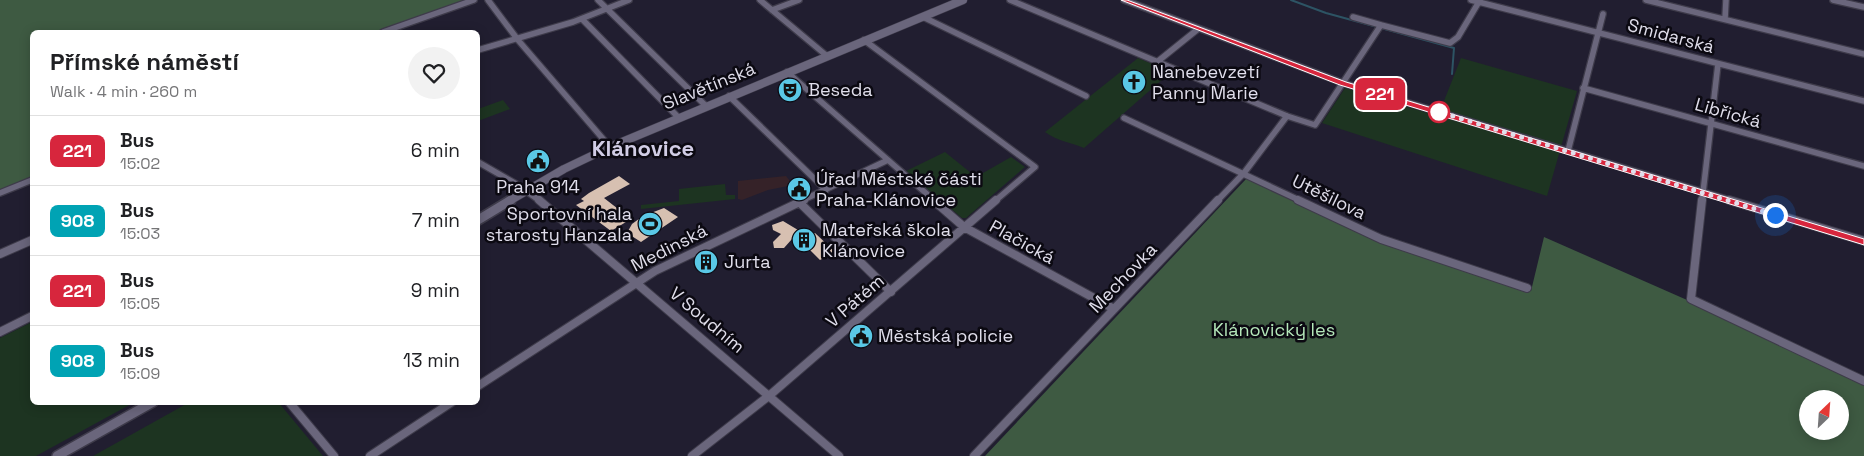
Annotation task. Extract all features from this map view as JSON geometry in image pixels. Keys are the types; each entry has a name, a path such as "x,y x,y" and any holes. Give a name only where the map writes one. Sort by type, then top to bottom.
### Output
{"street":[{"path":"389,30 474,0"},
{"path":"488,0 518,40 610,147"},
{"path":"598,0 706,106"},
{"path":"480,50 518,40 582,19 630,0"},
{"path":"760,0 827,56"},
{"path":"772,10 799,0"},
{"name":"Slavětínská","path":"480,219 527,191 610,147 963,0"},
{"path":"1010,0 1287,116 1315,125 1379,27"},
{"path":"1124,0 1343,83 1864,241"},
{"name":"Smidarská","path":"1471,0 1864,101"},
{"path":"1646,0 1864,54"},
{"path":"1725,19 1726,0"},
{"path":"1833,0 1849,2 1864,7"},
{"path":"1353,17 1379,27 1444,42 1452,42 1458,37 1479,1"},
{"path":"1568,151 1583,88 1600,33 1603,14"},
{"path":"922,17 1086,96"},
{"path":"582,19 678,118"},
{"path":"1157,62 1198,29"},
{"name":"V Pátém","path":"692,456 770,395 1035,167 864,40"},
{"path":"1718,64 1691,299 1864,381"},
{"name":"Plačická","path":"787,72 964,227 1114,309"},
{"name":"Libřická","path":"1583,88 1864,166"},
{"path":"729,96 826,190"},
{"name":"Mechovka","path":"974,456 1244,174 1287,116"},
{"name":"Utěšilova","path":"1124,118 1381,239 1527,288"},
{"name":"Medinská","path":"480,385 636,282 888,160"},
{"name":"V Soudním","path":"480,163 527,191 552,210 839,456"},
{"path":"0,194 30,181"},
{"path":"800,202 891,292"},
{"path":"0,254 30,241"},
{"path":"0,332 30,317"},
{"path":"57,456 148,405"},
{"path":"292,405 334,456"},
{"path":"370,456 447,405"}],"shaded area":[{"path":"786,176 793,185 768,190 742,200 738,199 738,181"}],"green space":[{"path":"0,0 466,0 383,30 30,30 30,178 0,191"},
{"path":"1138,58 1171,72 1084,148 1045,132"},
{"path":"1461,58 1577,91 1547,196 1322,123 1345,88 1438,116"},
{"path":"503,100 510,109 480,120 480,108"},
{"path":"945,152 976,177 1011,157 1025,167 966,218 962,218 906,171"},
{"name":"Klánovický les","path":"1247,178 1377,241 1518,288 1531,291 1544,237 1703,307 1864,384 1864,456 985,456"},
{"path":"725,184 726,195 735,195 735,199 641,209 641,205 679,201 679,189"},
{"path":"30,323 30,405 129,405 36,456 0,456 0,338"},
{"path":"184,405 281,405 323,456 93,456"}],"building":[{"path":"619,176 630,184 604,198 631,219 611,231 576,205 584,201 581,199 589,193"},
{"name":"Úřad Městské části Praha-Klánovice","path":"800,182 809,190 797,196 788,188"},
{"name":"Sportovní hala starosty Hanzala","path":"664,208 678,217 641,242 627,233 632,224 643,216"},
{"name":"Mateřská škola Klánovice","path":"783,221 808,236 815,233 835,252 820,260 809,249 804,251 792,239 784,248 774,248 773,242 781,234 773,230 772,225"}],"waterway":[{"path":"1291,0 1326,13 1454,48 1452,74"}],"bus line":[{"name":"221","path":"1125,0 1343,83 1864,241"}],"place":[{"name":"Nanebevzetí Panny Marie","path":"1134,82"},
{"name":"Beseda","path":"790,90"},
{"name":"Praha 914","path":"538,161"},
{"name":"Úřad Městské části Praha-Klánovice","path":"799,189"},
{"name":"Sportovní hala starosty Hanzala","path":"650,224"},
{"name":"Mateřská škola Klánovice","path":"804,240"},
{"name":"Jurta","path":"706,262"},
{"name":"Městská policie","path":"861,336"}],"district":[{"name":"Klánovice","path":"643,148"}],"route":[{"path":"1439,112 1433,110 1775,215"}]}
